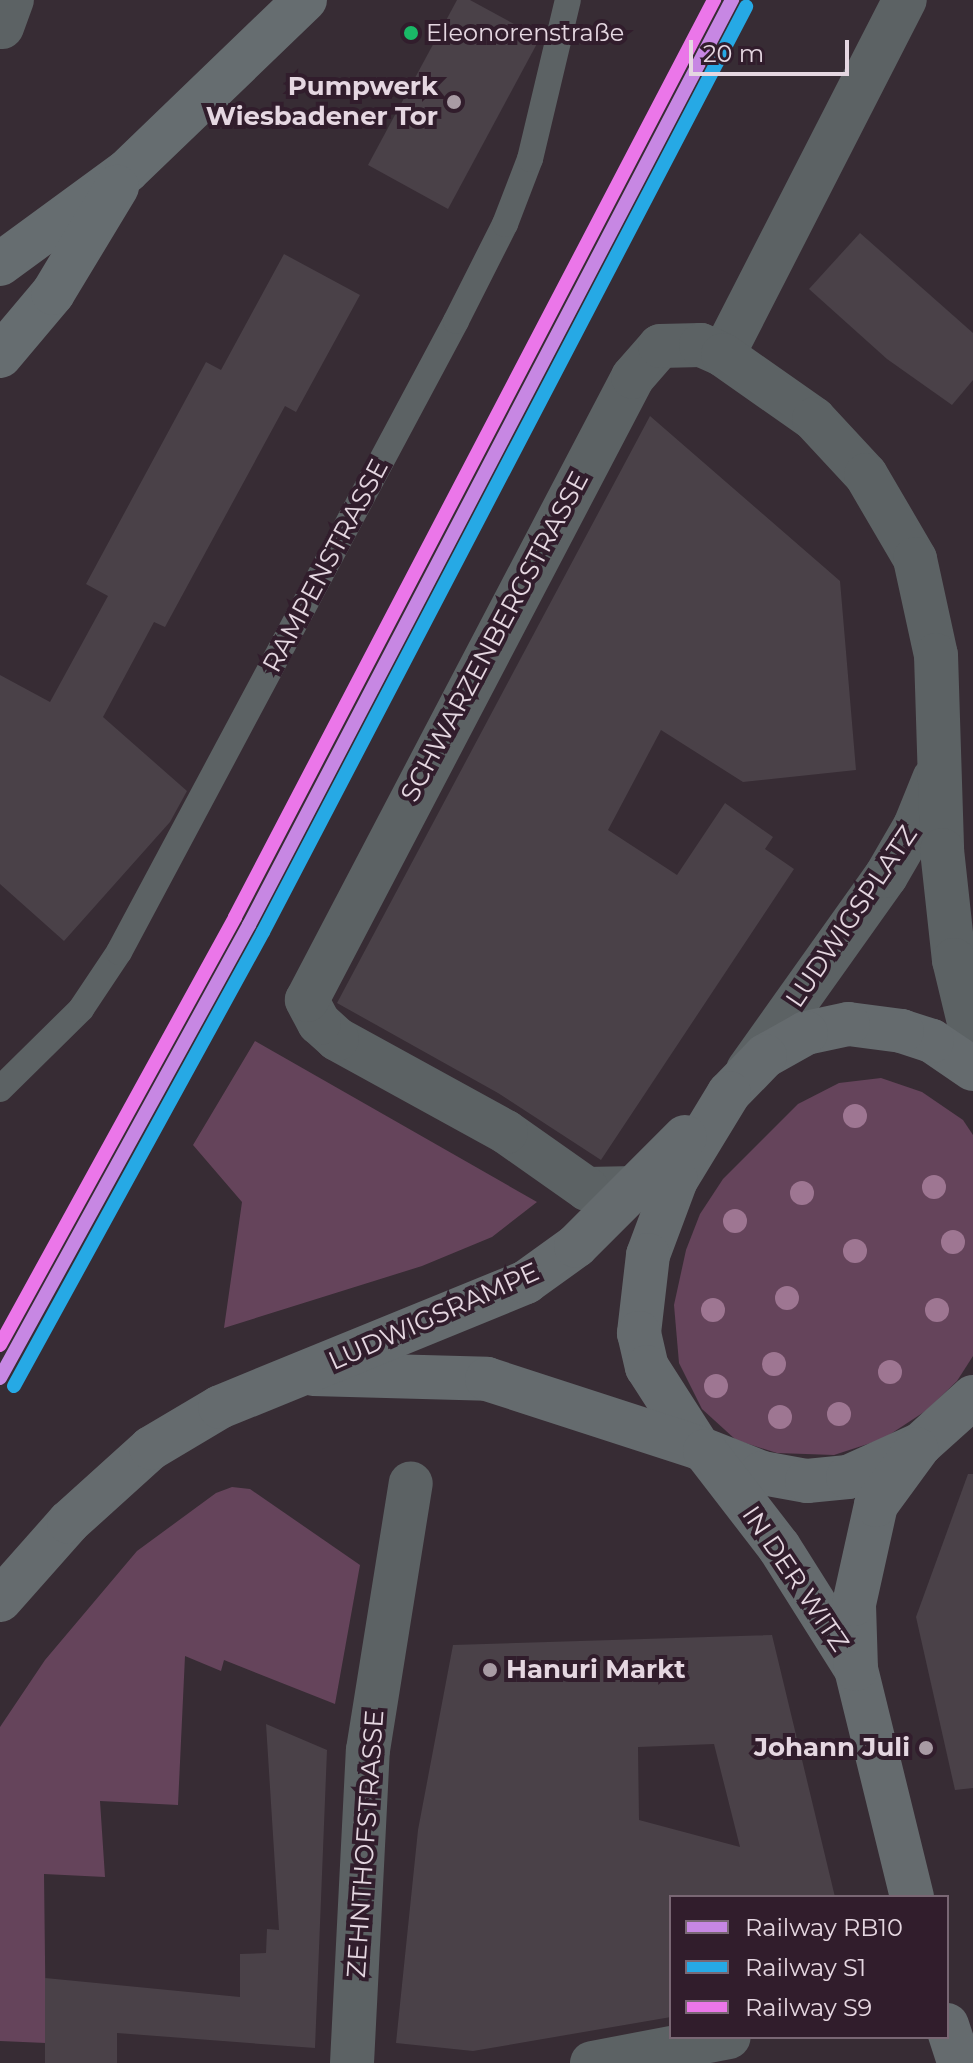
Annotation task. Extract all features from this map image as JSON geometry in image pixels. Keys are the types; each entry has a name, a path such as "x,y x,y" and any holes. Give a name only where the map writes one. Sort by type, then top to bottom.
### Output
{"main road":[{"path":"0,264 127,171 305,0"},
{"path":"0,356 53,293 127,171"},
{"name":"LUDWIGSPLATZ","path":"702,1450 647,1367 639,1333 641,1291 648,1255 676,1180 736,1085 786,1042 825,1026 848,1024 917,1036 973,1069"},
{"name":"LUDWIGSRAMPE","path":"0,1600 69,1522 151,1448 220,1407 311,1373 526,1282 576,1246 736,1085"},
{"name":"LUDWIGSRAMPE","path":"311,1373 487,1379 702,1450"},
{"path":"702,1450 762,1473 807,1481 848,1477 944,1431 973,1397"},
{"name":"IN DER WITZ","path":"912,1895 856,1669 854,1604 865,1537 891,1479 944,1431"},
{"name":"IN DER WITZ","path":"702,1450 779,1547 856,1669"},
{"path":"949,2031 959,2063"}],"street":[{"path":"723,355 905,0"},
{"name":"SCHWARZENBERGSTRASSE","path":"635,1188 587,1189 506,1132 337,1039 319,1023 307,1000 633,377 660,346 701,345 723,355"},
{"name":"LUDWIGSPLATZ","path":"723,355 814,419 891,511 927,600 940,745 942,850 954,960 973,1039"},
{"name":"LUDWIGSPLATZ","path":"736,1085 886,876 933,782 940,745"},
{"name":"ZEHNTHOFSTRASSE","path":"352,2063 368,1750 411,1483"},
{"path":"592,2063 718,2039"},
{"path":"967,2063 973,2061"}],"lane":[{"name":"RAMPENSTRASSE","path":"0,1089 81,1009 119,952 456,321 505,224 530,159 568,0"}],"shaded area":[{"path":"255,1041 537,1202 492,1237 422,1266 224,1328 242,1202 193,1145"},
{"path":"881,1078 922,1092 963,1120 973,1135 973,1356 957,1381 927,1410 883,1439 834,1455 777,1453 736,1440 702,1409 679,1363 674,1305 686,1250 700,1214 723,1179 798,1104 839,1083"},
{"path":"232,1487 250,1489 360,1565 335,1704 224,1660 221,1671 185,1656 178,1805 100,1801 105,1877 44,1874 46,2043 0,2041 0,1727 45,1660 137,1551 216,1493"}],"building":[{"name":"Pumpwerk Wiesbadener Tor","path":"457,0 470,0 540,38 448,209 368,165"},
{"path":"860,233 973,333 973,380 952,405 887,359 809,289"},
{"path":"284,254 360,295 296,412 285,406 165,627 154,622 103,717 187,791 170,822 64,941 0,884 0,675 50,702 108,596 86,584 206,362 221,370"},
{"path":"650,416 840,581 856,770 743,782 661,730 608,830 677,875 725,803 773,837 765,849 794,869 601,1160 498,1093 337,1003"},
{"path":"968,1474 973,1474 973,1788 955,1790 916,1617"},
{"path":"772,1635 835,1895 669,1895 669,2017 473,2051 396,2043 418,1830 453,1645","holes":["714,1744 740,1847 639,1820 638,1747"]},
{"path":"266,1724 327,1750 315,2048 117,2033 117,2063 45,2063 45,1978 240,1997 240,1954 266,1953 267,1929 279,1930"}],"rail line":[{"name":"S9","path":"0,1345 235,917 714,0"},
{"name":"RB10","path":"0,1378 249,925 732,0"},
{"name":"S1","path":"14,1386 263,932 746,7"}],"place":[{"name":"Eleonorenstraße","path":"411,33"},
{"name":"Pumpwerk Wiesbadener Tor","path":"454,102"},
{"name":"Hanuri Markt","path":"490,1670"},
{"name":"Johann Juli","path":"926,1748"}]}
